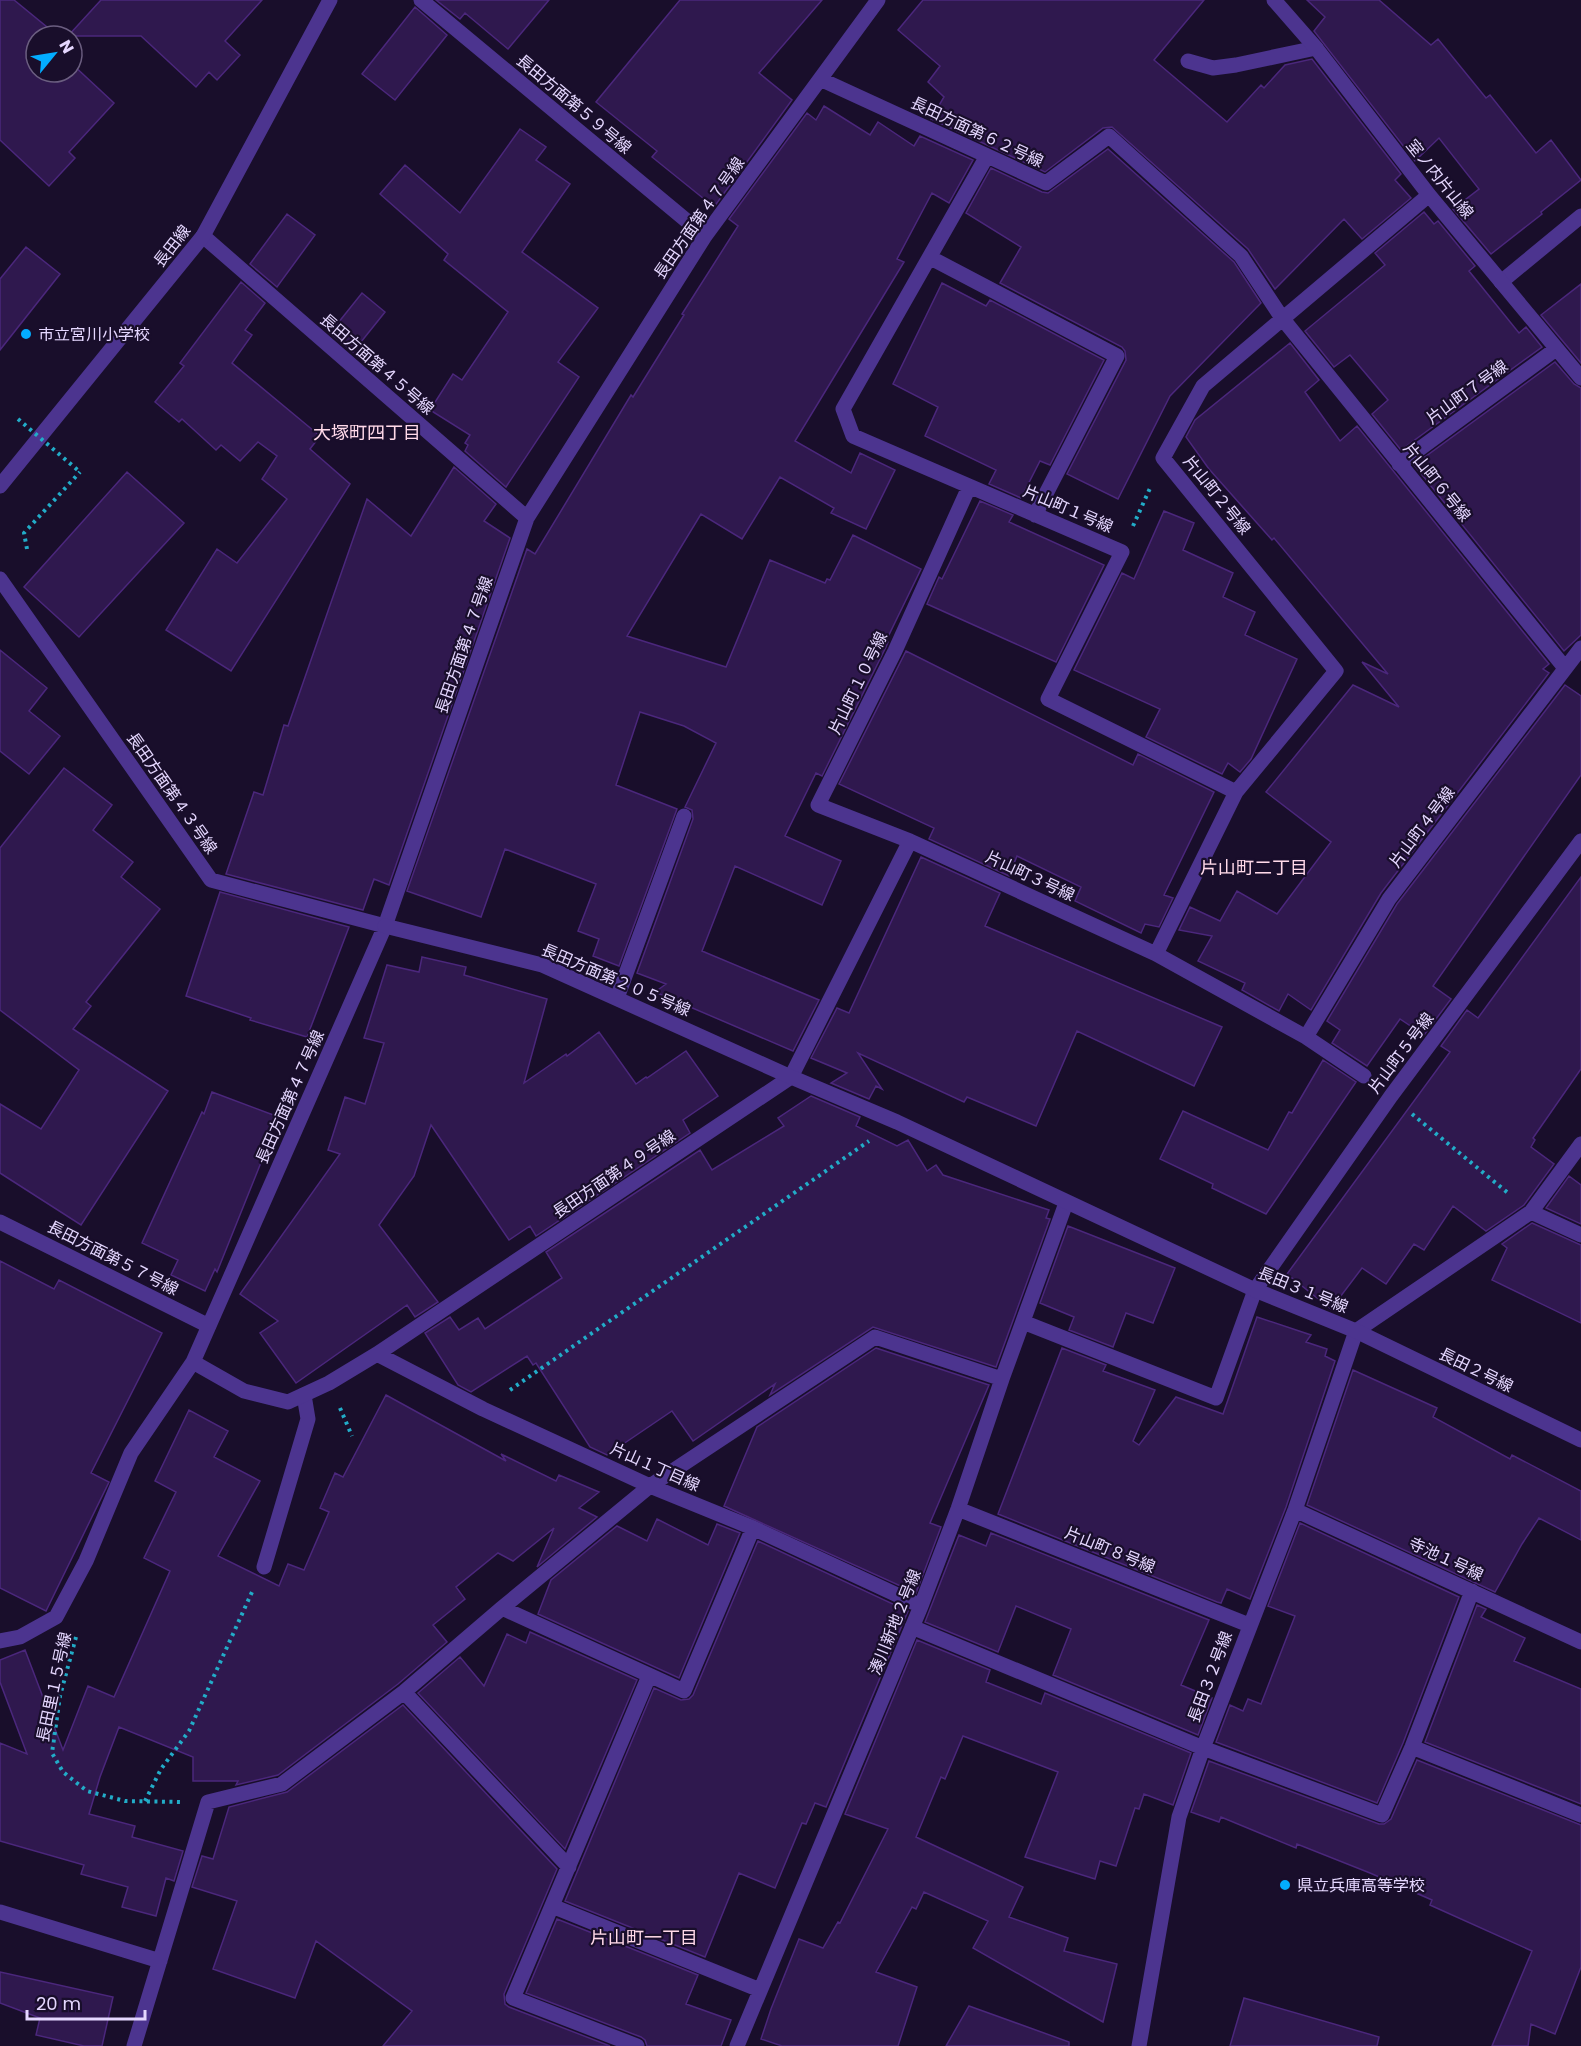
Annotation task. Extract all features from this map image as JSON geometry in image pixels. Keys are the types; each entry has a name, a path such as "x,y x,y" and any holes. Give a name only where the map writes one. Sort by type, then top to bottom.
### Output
{"street":[{"name":"長田線","path":"0,486 203,236 330,0"},
{"name":"長田方面第５９号線","path":"420,0 705,236"},
{"name":"長田方面第４７号線","path":"0,1641 20,1637 56,1617 87,1561 131,1453 193,1362 385,927 527,518 705,236 878,0"},
{"name":"室ノ内片山線","path":"1274,0 1316,48 1429,195 1581,378"},
{"path":"1188,61 1213,68 1316,48"},
{"name":"長田方面第６２号線","path":"820,79 1047,183 1109,136 1241,256 1282,318"},
{"name":"片山町１号線","path":"987,156 843,409 853,436 1122,552 1048,699 1236,792"},
{"name":"片山町２号線","path":"1236,792 1336,671 1164,458 1203,386 1429,195"},
{"path":"1501,282 1581,216"},
{"name":"長田方面第４５号線","path":"203,236 527,518"},
{"path":"931,258 1117,356 1035,515"},
{"name":"片山町６号線","path":"1282,318 1565,668"},
{"name":"片山町７号線","path":"1399,464 1556,349"},
{"name":"片山町１０号線","path":"910,841 818,805 895,651 969,487"},
{"name":"長田方面第４３号線","path":"0,579 211,880 385,927"},
{"name":"片山町４号線","path":"1306,1037 1389,899 1581,648"},
{"path":"1156,954 1236,792"},
{"path":"616,998 684,816"},
{"path":"910,841 790,1077 897,1122 1066,1203"},
{"name":"片山町３号線","path":"910,841 1156,954 1306,1037 1364,1076"},
{"name":"片山町５号線","path":"1023,1322 1216,1398 1255,1290 1391,1096 1578,852"},
{"name":"長田方面第２０５号線","path":"385,927 542,965 790,1077"},
{"name":"長田方面第４９号線","path":"193,1362 244,1391 288,1402 304,1395 377,1354 790,1077"},
{"name":"長田３１号線","path":"1066,1203 1255,1290 1356,1331 1531,1212 1581,1144"},
{"name":"湊川新地２号線","path":"736,2046 921,1606 958,1509 1066,1203"},
{"path":"1531,1212 1581,1235"},
{"name":"長田方面第５７号線","path":"0,1222 209,1326"},
{"name":"長田２号線","path":"1356,1331 1581,1440"},
{"name":"長田３２号線","path":"1139,2046 1179,1817 1249,1625 1295,1510 1356,1331"},
{"path":"134,2046 208,1802 282,1784 404,1692 650,1486 875,1337 1002,1379"},
{"name":"片山１丁目線","path":"377,1354 483,1409 650,1486 753,1528 921,1606"},
{"path":"264,1567 308,1419 304,1395"},
{"name":"片山町８号線","path":"958,1509 1249,1625"},
{"name":"寺池１号線","path":"1295,1510 1581,1642"},
{"path":"502,1608 684,1691 753,1528"},
{"path":"912,1627 1203,1748 1382,1815 1412,1747 1472,1591"},
{"path":"637,2046 513,1998 649,1676"},
{"path":"404,1692 569,1867"},
{"path":"1412,1747 1581,1815"},
{"path":"552,1906 760,1990"},
{"path":"0,1912 160,1961"}],"path":[{"path":"18,419 80,472 24,533 27,549"},
{"path":"1122,552 1164,458"},
{"path":"1391,1096 1531,1212"},
{"path":"483,1409 897,1122"},
{"path":"145,1801 161,1769 189,1731 264,1567"},
{"name":"長田里１５号線","path":"78,1630 60,1696 52,1753 63,1772 87,1791 125,1801 208,1802"}],"building":[{"path":"0,0 14,0 43,24 24,24 24,84 84,84 84,75 114,103 69,152 75,158 49,186 0,140"},
{"path":"101,0 262,0 225,41 240,55 217,80 209,72 196,87 141,36 84,36 84,24 79,24"},
{"path":"436,0 549,0 508,49 465,13 460,19"},
{"path":"680,0 822,0 759,73 792,100 714,207 652,157 657,151 596,102"},
{"path":"923,0 1204,0 1154,60 1227,122 1261,85 1264,88 1285,65 1312,59 1401,174 1395,180 1411,198 1362,239 1344,219 1275,289 1248,249 1112,127 1103,128 1045,172 931,119 944,97 928,82 940,66 898,30"},
{"path":"1307,0 1379,0 1431,45 1438,39 1486,98 1490,95 1536,153 1551,140 1581,180 1491,254 1453,209 1479,189 1439,138 1415,161 1314,31 1325,17"},
{"path":"415,7 447,35 395,100 362,74"},
{"path":"824,106 870,135 878,122 914,146 920,136 973,160 949,203 932,193 897,259 904,262 795,441 851,473 860,453 895,470 866,529 831,513 834,508 780,477 742,539 701,514 627,636 726,667 770,560 825,583 827,579 830,580 853,535 921,569 886,641 888,642 886,647 822,776 816,773 785,836 841,861 822,905 735,866 702,951 819,1000 793,1051 655,992 666,984 637,973 693,819 692,810 685,807 716,743 684,726 640,712 616,785 677,809 619,966 593,956 599,939 578,931 596,884 505,849 481,917 407,891 527,549 535,554 631,395 633,397 684,315 682,314 738,226 729,219 807,113 816,120"},
{"path":"520,129 546,147 536,160 570,184 522,252 598,308 558,362 579,377 506,487 465,451 468,445 465,443 470,435 430,410 453,374 462,380 508,312 444,260 448,254 380,194 405,165 460,213"},
{"path":"1108,149 1234,262 1261,303 1170,396 1118,499 1067,474 1126,360 1125,351 1122,347 1000,283 1021,247 966,213 991,168 1048,193"},
{"path":"1424,212 1434,224 1438,221 1475,266 1469,271 1519,333 1526,327 1542,347 1401,450 1372,414 1388,400 1350,355 1334,367 1305,331 1385,265 1375,253"},
{"path":"287,214 315,235 277,287 250,264"},
{"path":"26,247 60,274 0,350 0,279"},
{"path":"241,282 265,303 245,330 252,335 232,363 320,436 310,449 350,484 231,671 166,630 217,549 237,563 287,499 262,479 277,456 258,442 240,461 221,445 216,450 182,419 179,422 155,402 184,366 180,363"},
{"path":"942,283 986,306 990,300 1104,360 1050,465 1040,461 1021,498 989,484 996,470 925,436 938,407 893,384"},
{"path":"1581,284 1581,363 1541,315"},
{"path":"362,293 385,312 353,352 330,333"},
{"path":"1290,343 1319,380 1305,392 1340,441 1357,426 1549,664 1543,669 1549,673 1381,893 1311,1010 1288,994 1279,1011 1242,990 1245,983 1198,961 1212,936 1179,930 1190,907 1220,921 1237,891 1277,914 1331,842 1266,792 1353,685 1399,707 1362,662 1388,674 1274,538 1272,540 1209,469 1186,437 1195,420"},
{"path":"1555,362 1574,384 1581,388 1581,635 1564,651 1414,465"},
{"path":"454,467 496,504 484,521 510,538 389,885 374,879 363,910 226,874 254,792 263,795 284,725 288,726 367,499 411,536"},
{"path":"127,472 184,523 79,637 24,587"},
{"path":"980,501 1013,515 1009,522 1104,565 1056,662 927,604 939,577 942,579"},
{"path":"1164,511 1194,523 1183,550 1233,573 1223,597 1255,612 1245,635 1297,659 1251,759 1240,772 1228,763 1222,774 1146,737 1160,709 1074,670 1122,573 1134,579"},
{"path":"0,650 47,688 29,711 60,736 29,774 0,751"},
{"path":"906,651 1133,765 1138,754 1214,792 1164,895 1173,898 1159,927 1145,924 1141,933 1075,901 1081,887 1017,856 1009,876 929,839 934,828 839,784"},
{"path":"1565,685 1581,696 1581,775 1433,986 1451,999 1424,1035 1400,1019 1367,1066 1332,1043 1340,1030 1327,1021 1397,904"},
{"path":"64,768 112,805 93,830 133,862 121,877 160,909 86,1002 91,1006 73,1029 168,1091 81,1225 0,1173 0,1104 41,1129 79,1070 0,1010 0,848"},
{"path":"921,857 1000,893 985,926 1222,1027 1194,1086 1077,1031 1036,1126 967,1097 964,1102 858,1053 882,1089 876,1086 869,1099 831,1083 847,1073 811,1058 837,1008 849,1013"},
{"path":"1581,877 1581,1069 1533,1138 1535,1140 1531,1147 1554,1164 1524,1205 1486,1231 1453,1206 1424,1250 1414,1244 1386,1284 1362,1268 1331,1309 1287,1274 1450,1052 1441,1046 1467,1010 1478,1018"},
{"path":"220,892 349,927 307,1037 250,1020 251,1018 186,996"},
{"path":"422,957 466,967 464,975 547,999 524,1083 566,1054 567,1056 599,1032 636,1084 686,1051 718,1096 683,1120 690,1133 536,1236 530,1226 509,1240 431,1125 414,1176 379,1225 438,1302 415,1317 407,1305 296,1383 260,1333 278,1321 240,1294 340,1154 328,1150 345,1097 365,1104 384,1043 364,1038 387,965 419,972"},
{"path":"1323,1060 1356,1082 1266,1214 1212,1188 1213,1184 1160,1159 1183,1111 1268,1150 1289,1112 1292,1113"},
{"path":"212,1092 276,1116 261,1154 264,1155 217,1272 215,1269 205,1291 171,1275 178,1260 142,1243 202,1112 204,1114"},
{"path":"811,1096 860,1117 856,1126 897,1146 908,1140 927,1171 936,1165 943,1175 1049,1210 1046,1218 1050,1219 996,1367 873,1327 770,1395 775,1384 693,1441 672,1411 607,1455 590,1447 536,1363 533,1365 527,1356 471,1392 458,1385 425,1333 450,1317 459,1330 478,1318 485,1329 562,1278 546,1252 700,1150 712,1170 784,1126 778,1118"},
{"path":"1569,1176 1581,1185 1581,1224 1546,1208"},
{"path":"1532,1223 1581,1245 1581,1323 1492,1280 1507,1248 1502,1244"},
{"path":"1068,1226 1175,1268 1153,1323 1126,1313 1113,1347 1069,1330 1074,1317 1040,1303"},
{"path":"0,1261 54,1289 59,1280 162,1333 91,1473 109,1482 46,1611 0,1588"},
{"path":"1257,1317 1311,1335 1306,1342 1327,1349 1325,1356 1335,1361 1286,1507 1250,1599 1227,1589 1221,1603 1217,1602 998,1514 1062,1348 1106,1365 1103,1371 1155,1390 1133,1441 1139,1445 1176,1397 1223,1414"},
{"path":"876,1348 989,1385 930,1523 941,1527 916,1593 724,1506 757,1427"},
{"path":"1353,1370 1437,1408 1433,1417 1510,1459 1512,1455 1581,1491 1581,1540 1539,1518 1495,1592 1307,1505"},
{"path":"386,1395 506,1461 501,1454 556,1481 559,1475 599,1492 579,1508 597,1517 537,1567 554,1528 513,1561 498,1553 456,1587 465,1599 433,1625 447,1642 398,1684 278,1775 236,1785 238,1781 193,1781 193,1757 119,1727 89,1814 135,1826 132,1837 183,1851 174,1881 166,1878 156,1916 122,1907 128,1887 81,1874 84,1865 0,1841 0,1743 27,1754 0,1682 0,1660 25,1650 63,1750 88,1686 114,1697 170,1571 144,1558 176,1492 155,1481 189,1410 228,1431 214,1457 260,1481 218,1556 279,1586 288,1564 304,1570 329,1512 320,1508 335,1473 343,1477"},
{"path":"657,1519 708,1545 717,1524 740,1533 679,1678 538,1614 551,1580 617,1526 647,1541"},
{"path":"1300,1523 1459,1597 1403,1743 1377,1803 1216,1742 1230,1705 1243,1711 1248,1699 1261,1704 1295,1616 1268,1606"},
{"path":"991,1533 1209,1620 1181,1685 1212,1698 1198,1735 1053,1675 1071,1629 1016,1606 998,1652 925,1622 959,1535 986,1546"},
{"path":"758,1541 908,1611 826,1807 815,1803 806,1824 802,1823 775,1888 739,1873 705,1957 565,1901 654,1688 681,1700 689,1699 693,1695"},
{"path":"1477,1605 1486,1609 1481,1617 1525,1638 1514,1661 1581,1689 1581,1804 1425,1742"},
{"path":"530,1632 637,1680 565,1849 418,1693 460,1657 484,1686 507,1634 526,1643"},
{"path":"917,1640 990,1670 986,1682 1041,1704 1045,1693 1191,1753 1173,1805 1144,1794 1139,1809 1135,1808 1116,1866 1100,1861 1095,1879 1025,1857 1058,1772 963,1736 945,1779 941,1777 916,1837 1023,1887 1009,1917 1068,1938 1064,1951 1117,1964 1103,2022 973,1948 988,1921 924,1892 916,1909 912,1907 876,1972 917,1987 898,2046 782,2046 761,2039 799,1939 823,1948 838,1922 840,1923 888,1829 845,1814"},
{"path":"403,1705 557,1869 504,1994 505,2004 610,2046 383,2046 412,2011 316,1941 295,1998 213,1969 237,1901 192,1887 202,1856 213,1859 229,1807 287,1792"},
{"path":"1417,1760 1581,1825 1581,1967 1555,2034 1531,2024 1528,2046 1492,2046 1532,1951 1430,1905 1432,1900 1370,1873 1297,1844 1296,1848 1221,1817 1219,1822 1191,1812 1209,1761 1384,1824 1391,1819"},
{"path":"557,1919 698,1975 686,2004 731,2020 721,2046 647,2046 641,2037 526,1993"},
{"path":"0,1972 113,1997 102,2046 84,2046 36,2035 40,2018 0,2003"},
{"path":"1244,1998 1379,2037 1377,2046 1230,2046"},
{"path":"969,2006 1069,2042 1069,2046 946,2046"}],"place":[{"name":"市立宮川小学校","path":"26,334"},
{"name":"県立兵庫高等学校","path":"1285,1885"}],"district":[{"name":"大塚町四丁目","path":"367,432"},
{"name":"片山町二丁目","path":"1254,867"},
{"name":"片山町一丁目","path":"644,1937"}]}
